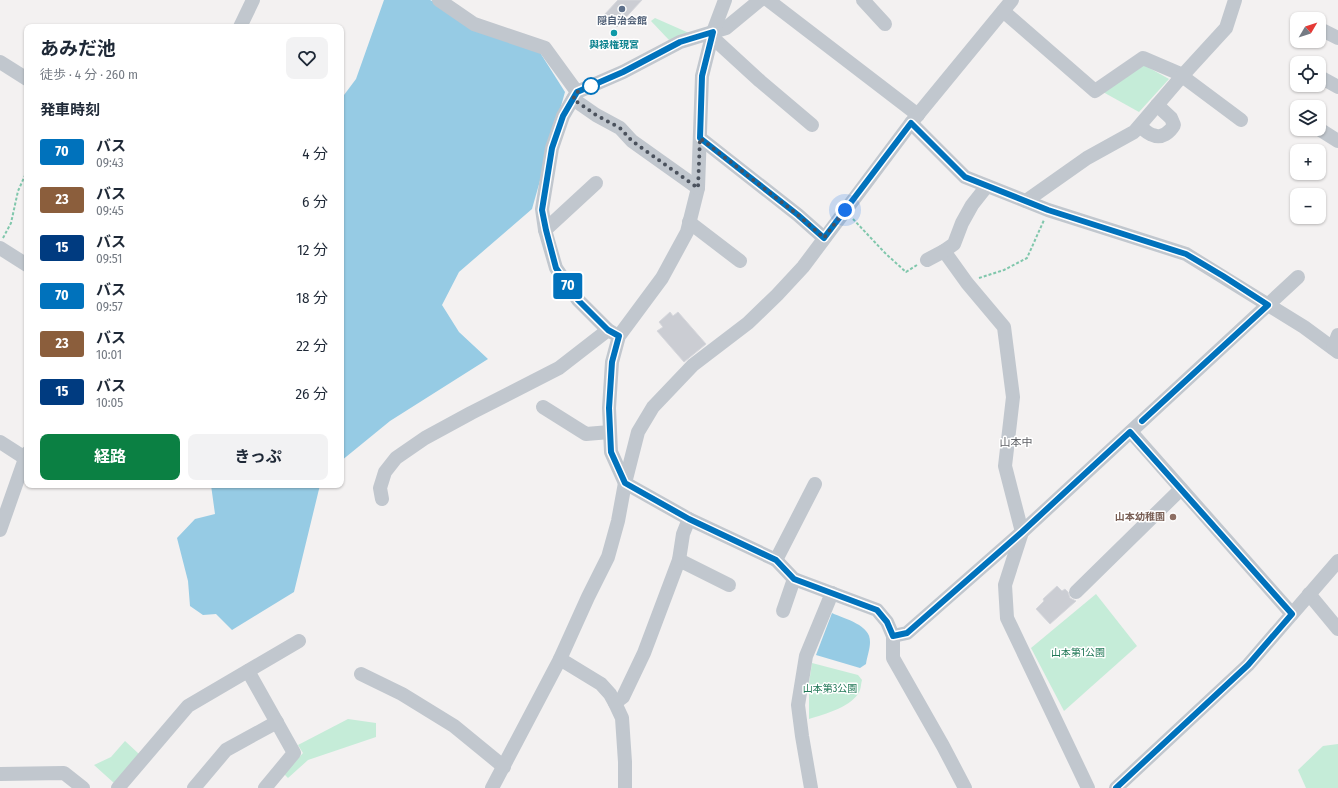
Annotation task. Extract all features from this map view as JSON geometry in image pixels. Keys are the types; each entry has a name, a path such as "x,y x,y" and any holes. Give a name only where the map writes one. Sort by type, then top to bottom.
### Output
{"street":[{"path":"241,24 253,0"},
{"path":"439,0 474,24 545,48 575,96 596,115 620,128 632,141 698,188"},
{"path":"382,499 380,488 385,472 396,458 425,438 559,368 613,333 662,278 687,232 698,188 702,76 712,35 725,0"},
{"path":"760,0 726,28 712,35 680,42 575,96 563,116 552,148 542,210 546,230 556,268 578,300 613,333 609,408 611,452 625,483 689,519 776,560 794,579 877,610 887,622 893,636 893,658 965,788"},
{"path":"768,0 915,119 965,177 1048,210 1186,254 1304,327 1336,350 1338,335"},
{"path":"863,0 885,24"},
{"path":"492,788 560,659 608,557 618,521 625,483 638,432 653,407 693,365 748,323 803,267 915,119 1012,0"},
{"path":"1026,201 1087,158 1134,132 1226,28 1235,0"},
{"path":"1003,11 1095,91 1143,58 1178,73 1241,120"},
{"path":"1326,32 1338,38"},
{"path":"712,35 760,81 812,125"},
{"path":"0,62 24,77"},
{"path":"1326,80 1338,87"},
{"path":"1140,126 1153,135 1161,136 1170,132 1174,125 1171,118 1157,105"},
{"path":"1326,133 1338,140"},
{"path":"700,138 798,215 824,238"},
{"path":"546,230 596,183"},
{"path":"927,260 954,244 962,223 972,205 987,186"},
{"path":"689,222 740,261"},
{"path":"1,244 24,263"},
{"path":"944,251 967,283 1004,327 1013,397 1005,466 1022,532 1005,585 1007,618 1088,788"},
{"path":"893,636 907,633 1022,532 1298,277"},
{"path":"543,407 586,434 610,432"},
{"path":"1130,432 1292,614"},
{"path":"0,442 24,454"},
{"path":"0,530 6,495 24,459"},
{"path":"776,560 815,484"},
{"path":"1076,592 1181,489"},
{"path":"615,703 623,697 644,653 679,560 683,534 689,519"},
{"path":"679,560 729,585"},
{"path":"1116,788 1248,665 1338,561"},
{"path":"783,611 794,579"},
{"path":"811,788 798,705 806,656 832,593"},
{"path":"1309,594 1338,629"},
{"path":"118,788 188,706 299,641"},
{"path":"560,659 601,684 610,694 615,703 622,718 625,762 624,788"},
{"path":"248,671 294,753 265,788"},
{"path":"361,674 402,694 454,726 504,767"},
{"path":"194,788 226,750 277,722"},
{"path":"0,774 64,772 83,788"}],"path":[{"path":"1,244 11,222 18,190 24,177"},
{"path":"845,210 886,254 906,272 927,260"},
{"path":"967,283 1004,270 1027,258 1048,210"}],"green space":[{"path":"655,18 689,33 669,40 651,21"},
{"path":"1144,65 1169,79 1139,112 1103,92"},
{"name":"山本第1公園","path":"1096,594 1137,646 1064,711 1031,648"},
{"name":"山本第3公園","path":"812,663 858,675 862,680 860,690 851,701 838,709 809,719 809,683"},
{"path":"348,719 376,723 376,737 308,760 288,778 284,774 303,753 298,745"},
{"path":"125,741 139,754 114,783 94,765 111,757"},
{"path":"1338,744 1338,788 1306,788 1298,770 1323,746"}],"water":[{"path":"384,0 430,0 539,51 565,92 532,209 459,272 442,305 459,332 488,359 390,421 344,459 344,95 356,79"},
{"path":"211,488 319,488 294,592 232,630 216,614 203,615 190,606 188,581 177,538 195,519 215,514"},
{"path":"832,613 856,623 866,631 869,636 870,645 866,664 860,668 816,655"}],"building":[{"name":"隠自治会館","path":"618,0 642,0 617,27 604,15"},
{"path":"670,312 673,316 678,312 706,344 684,362 657,331 663,327 659,322"},
{"path":"1057,586 1062,591 1065,589 1070,598 1076,601 1050,624 1036,609 1044,601 1043,599"}],"bus line":[{"name":"70","path":"1116,788 1248,665 1292,614 1130,432 1022,532 907,633 893,636 887,622 877,610 794,579 776,560 689,519 625,483 611,452 609,408 612,362 619,336 608,330 578,300 556,268 542,210 552,148 563,116 577,92 623,72 680,42 713,32 702,76 700,138 798,215 824,238 911,123 965,177 1048,210 1186,254 1268,305 1142,421"}],"place":[{"name":"隠自治会館","path":"622,9"},
{"name":"與禄権現宮","path":"614,33"},
{"name":"山本幼稚園","path":"1173,517"}],"district":[{"name":"山本中","path":"1016,442"}],"route":[{"path":"591,86 577,92 573,99 596,115 620,128 632,141 698,188 700,138 798,215 824,238 845,210"}]}
